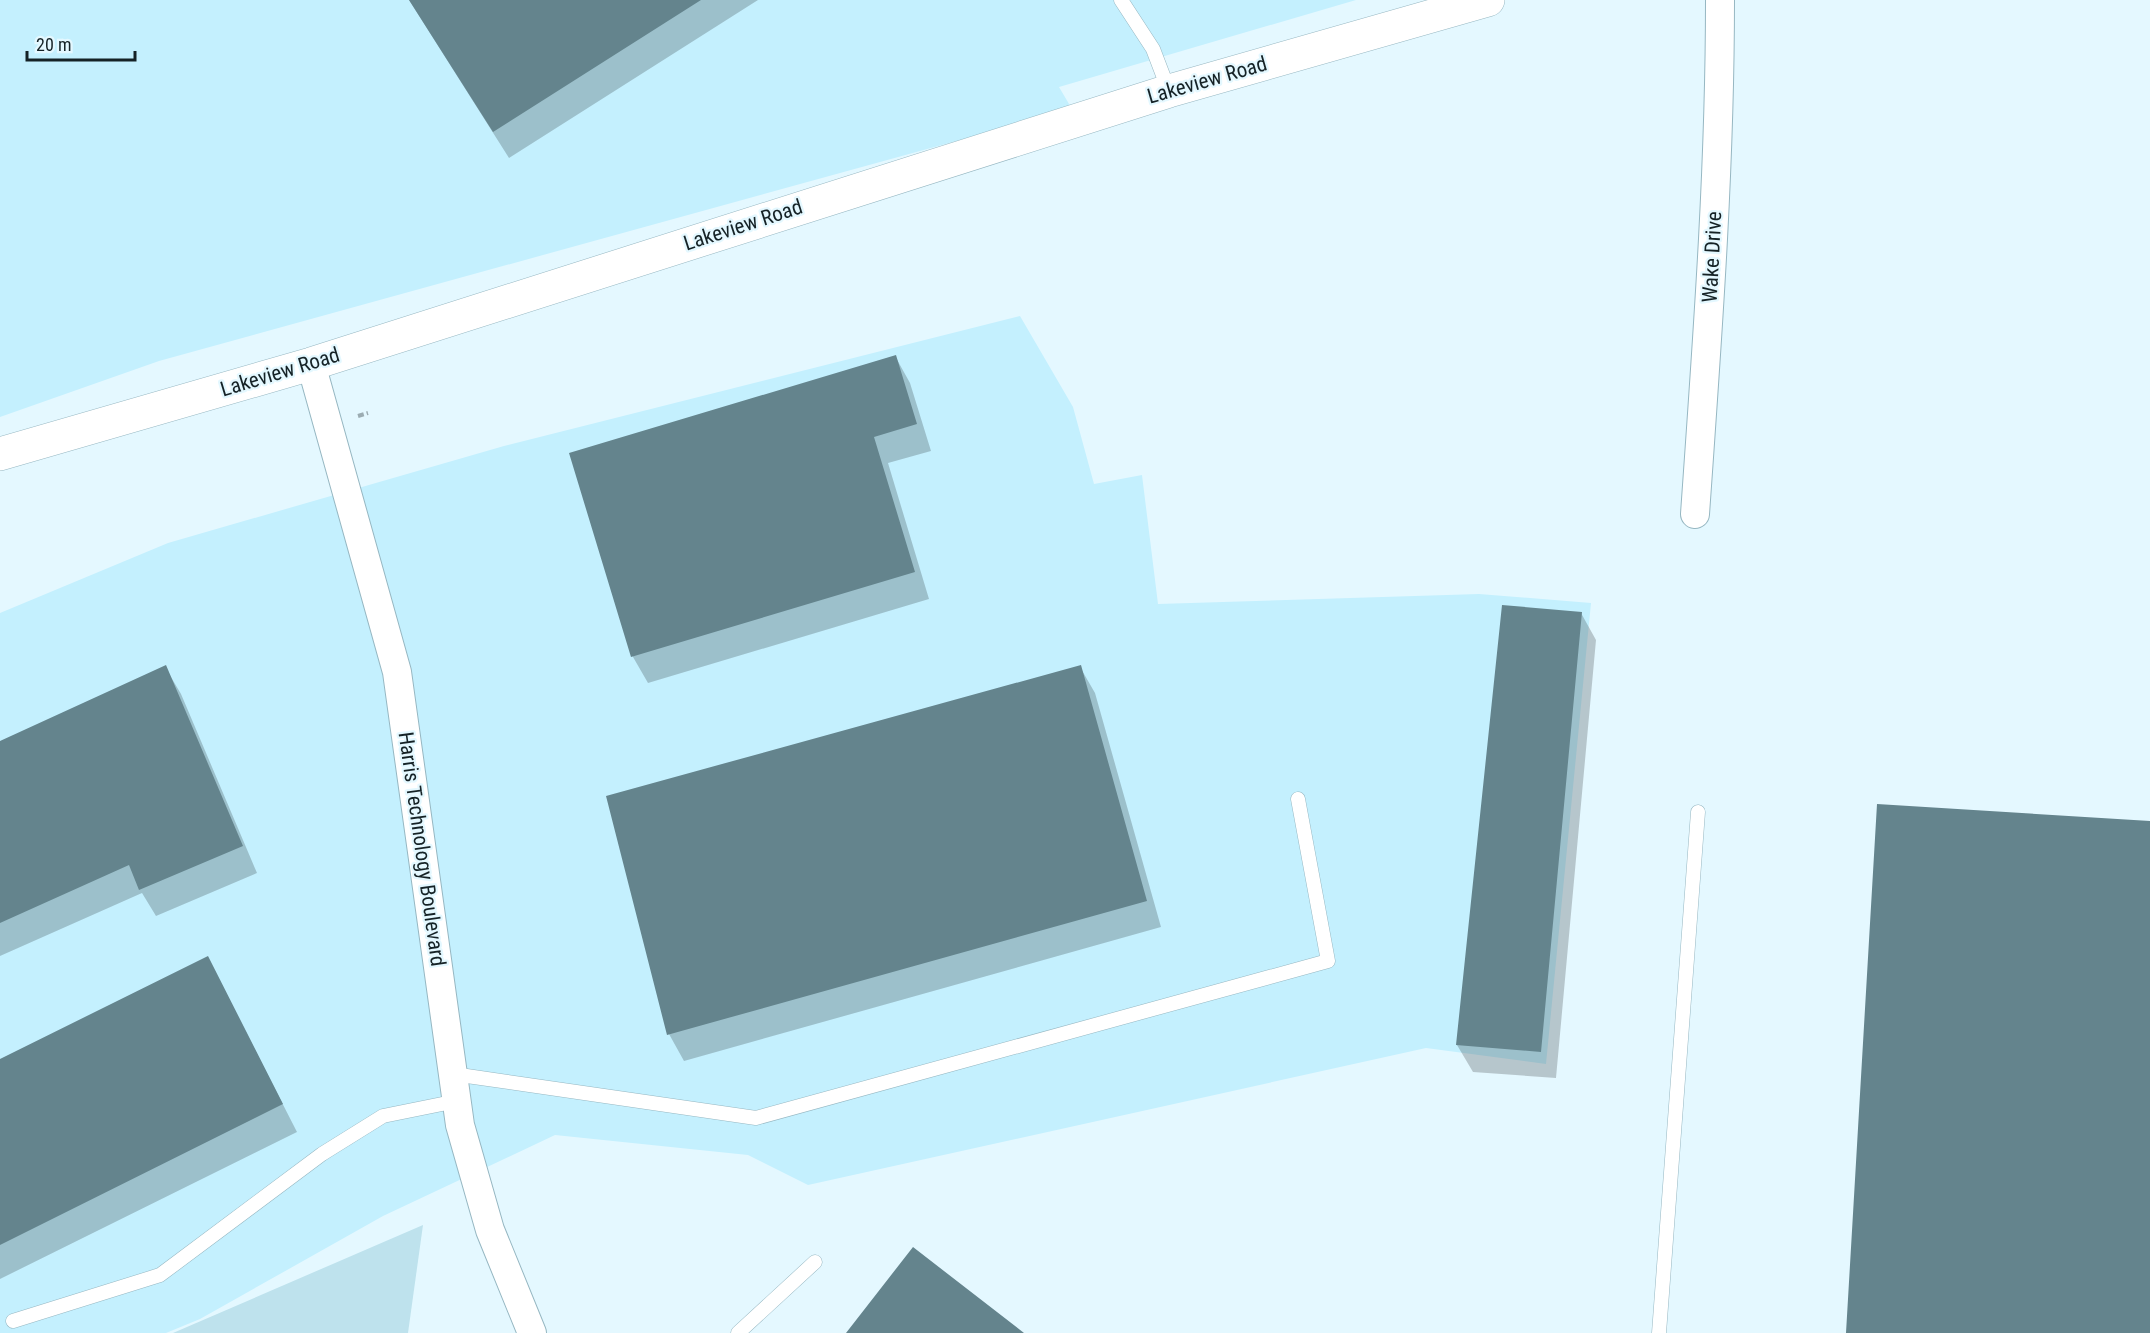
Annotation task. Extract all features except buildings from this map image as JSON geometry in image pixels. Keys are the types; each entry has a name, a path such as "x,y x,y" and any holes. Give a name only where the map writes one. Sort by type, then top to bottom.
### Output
{"main road":[{"name":"Lakeview Road","path":"0,454 311,364 1169,91 1488,0"}],"street":[{"name":"Wake Drive","path":"1695,514 1711,282 1720,69 1720,0"},
{"name":"Harris Technology Boulevard","path":"311,364 397,672 460,1125 490,1230 532,1333"}],"lane":[{"path":"1121,0 1153,49 1169,91"},
{"path":"13,1321 160,1275 322,1154 383,1116 455,1088 756,1118 1328,962 1298,799"},
{"path":"1659,1333 1698,812"},
{"path":"738,1333 815,1262"}],"shaded area":[{"path":"0,0 1356,0 1059,87 1072,109 159,361 0,417"},
{"path":"1020,316 1073,407 1094,484 1142,475 1158,604 1479,594 1591,603 1546,1064 1426,1048 808,1185 748,1155 555,1135 383,1216 200,1319 166,1333 0,1333 0,613 168,543 504,446"},
{"path":"423,1225 408,1333 173,1333"}]}
